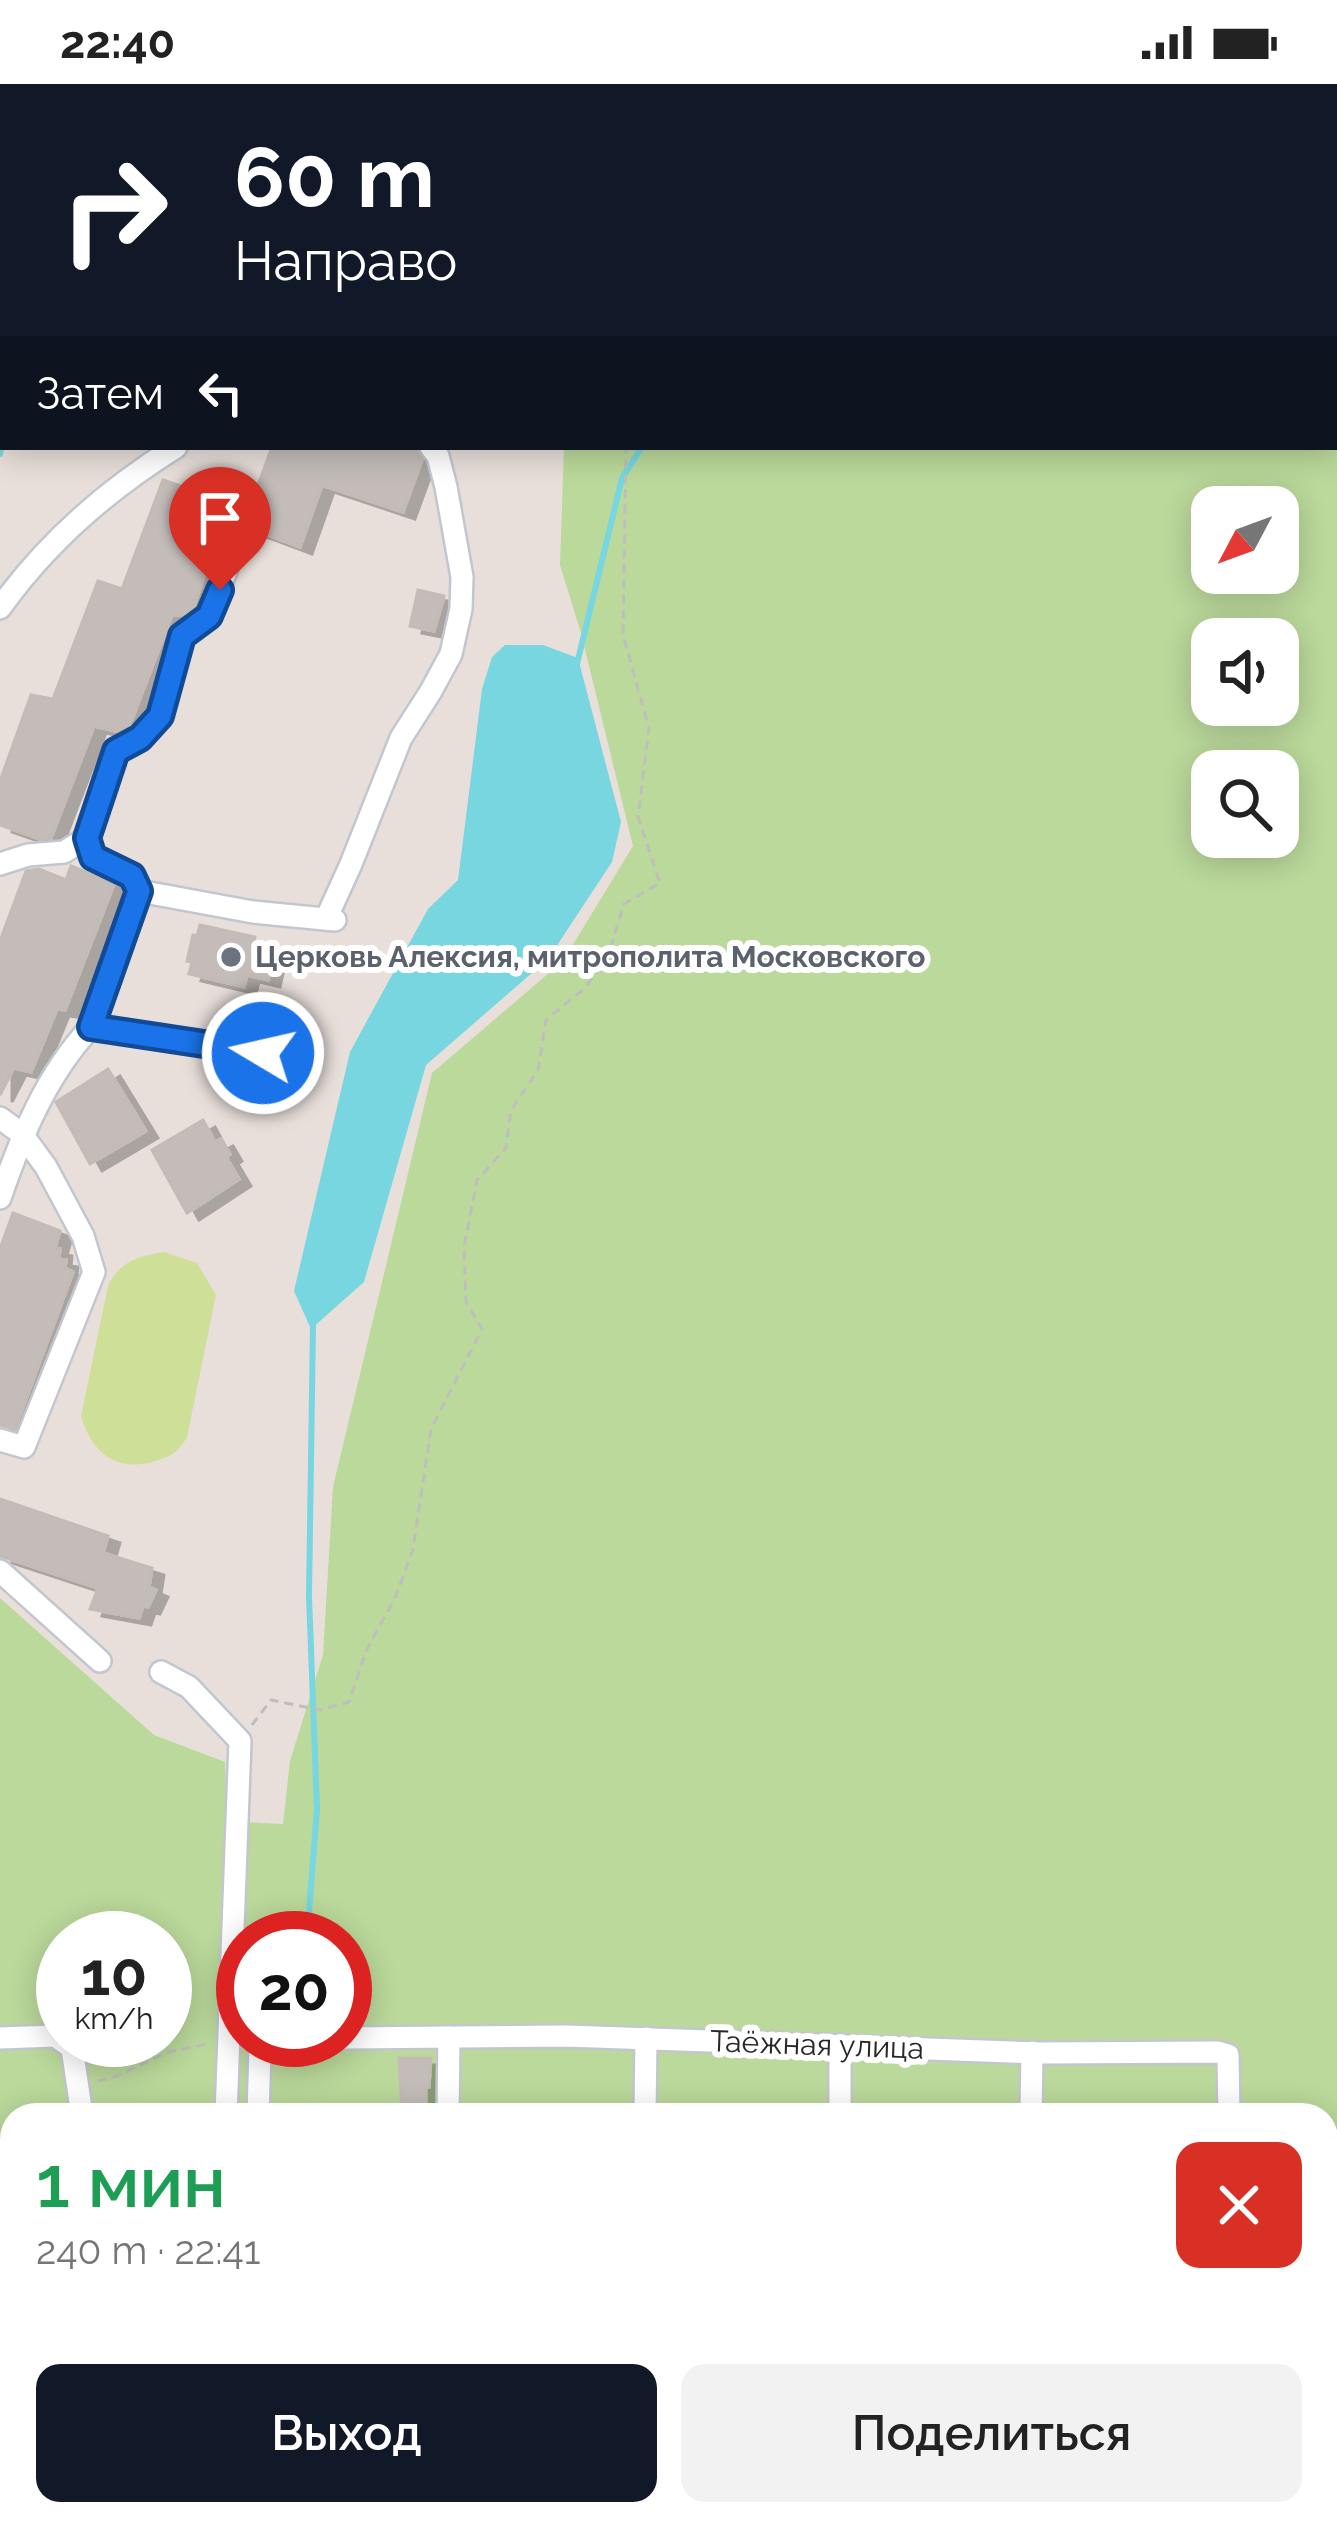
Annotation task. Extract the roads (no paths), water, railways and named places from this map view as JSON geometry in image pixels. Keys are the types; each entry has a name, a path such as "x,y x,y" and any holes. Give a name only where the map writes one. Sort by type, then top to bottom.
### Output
{"street":[{"path":"0,608 36,560 72,526 109,493 172,450"},
{"path":"139,891 254,912 331,919 401,739 451,654 462,577 446,487 433,450"},
{"path":"0,1198 4,1174 22,1134 71,1048 91,1027 139,891 132,876 93,857 87,838 116,751 140,738 160,716 182,636 209,616 236,545"},
{"path":"0,864 28,855 64,852 87,838"},
{"path":"91,1027 306,1060"},
{"path":"0,1118 22,1134 46,1167 83,1236 94,1272 24,1448 0,1440"},
{"path":"0,1571 100,1661"},
{"path":"161,1672 189,1688 240,1741 226,2103"},
{"path":"0,2038 55,2036 72,2048 80,2103"},
{"path":"448,2103 449,2037"},
{"name":"Таёжная улица","path":"372,2038 646,2038 1031,2053 1218,2051 1228,2055 1229,2103"},
{"path":"646,2038 646,2103"},
{"path":"840,2045 840,2103"},
{"path":"1031,2053 1031,2103"},
{"path":"258,2103 259,2067"}],"water":[{"path":"505,645 543,645 578,658 621,822 612,862 548,959 426,1065 364,1282 311,1329 294,1291 350,1052 428,909 458,880 482,689 492,657"}],"waterway":[{"path":"0,454 1,450"},
{"path":"577,664 622,478 640,450"},
{"path":"309,1911 317,1809 309,1596 313,1324"}],"place":[{"name":"Церковь Алексия, митрополита Московского","path":"231,957"}]}
